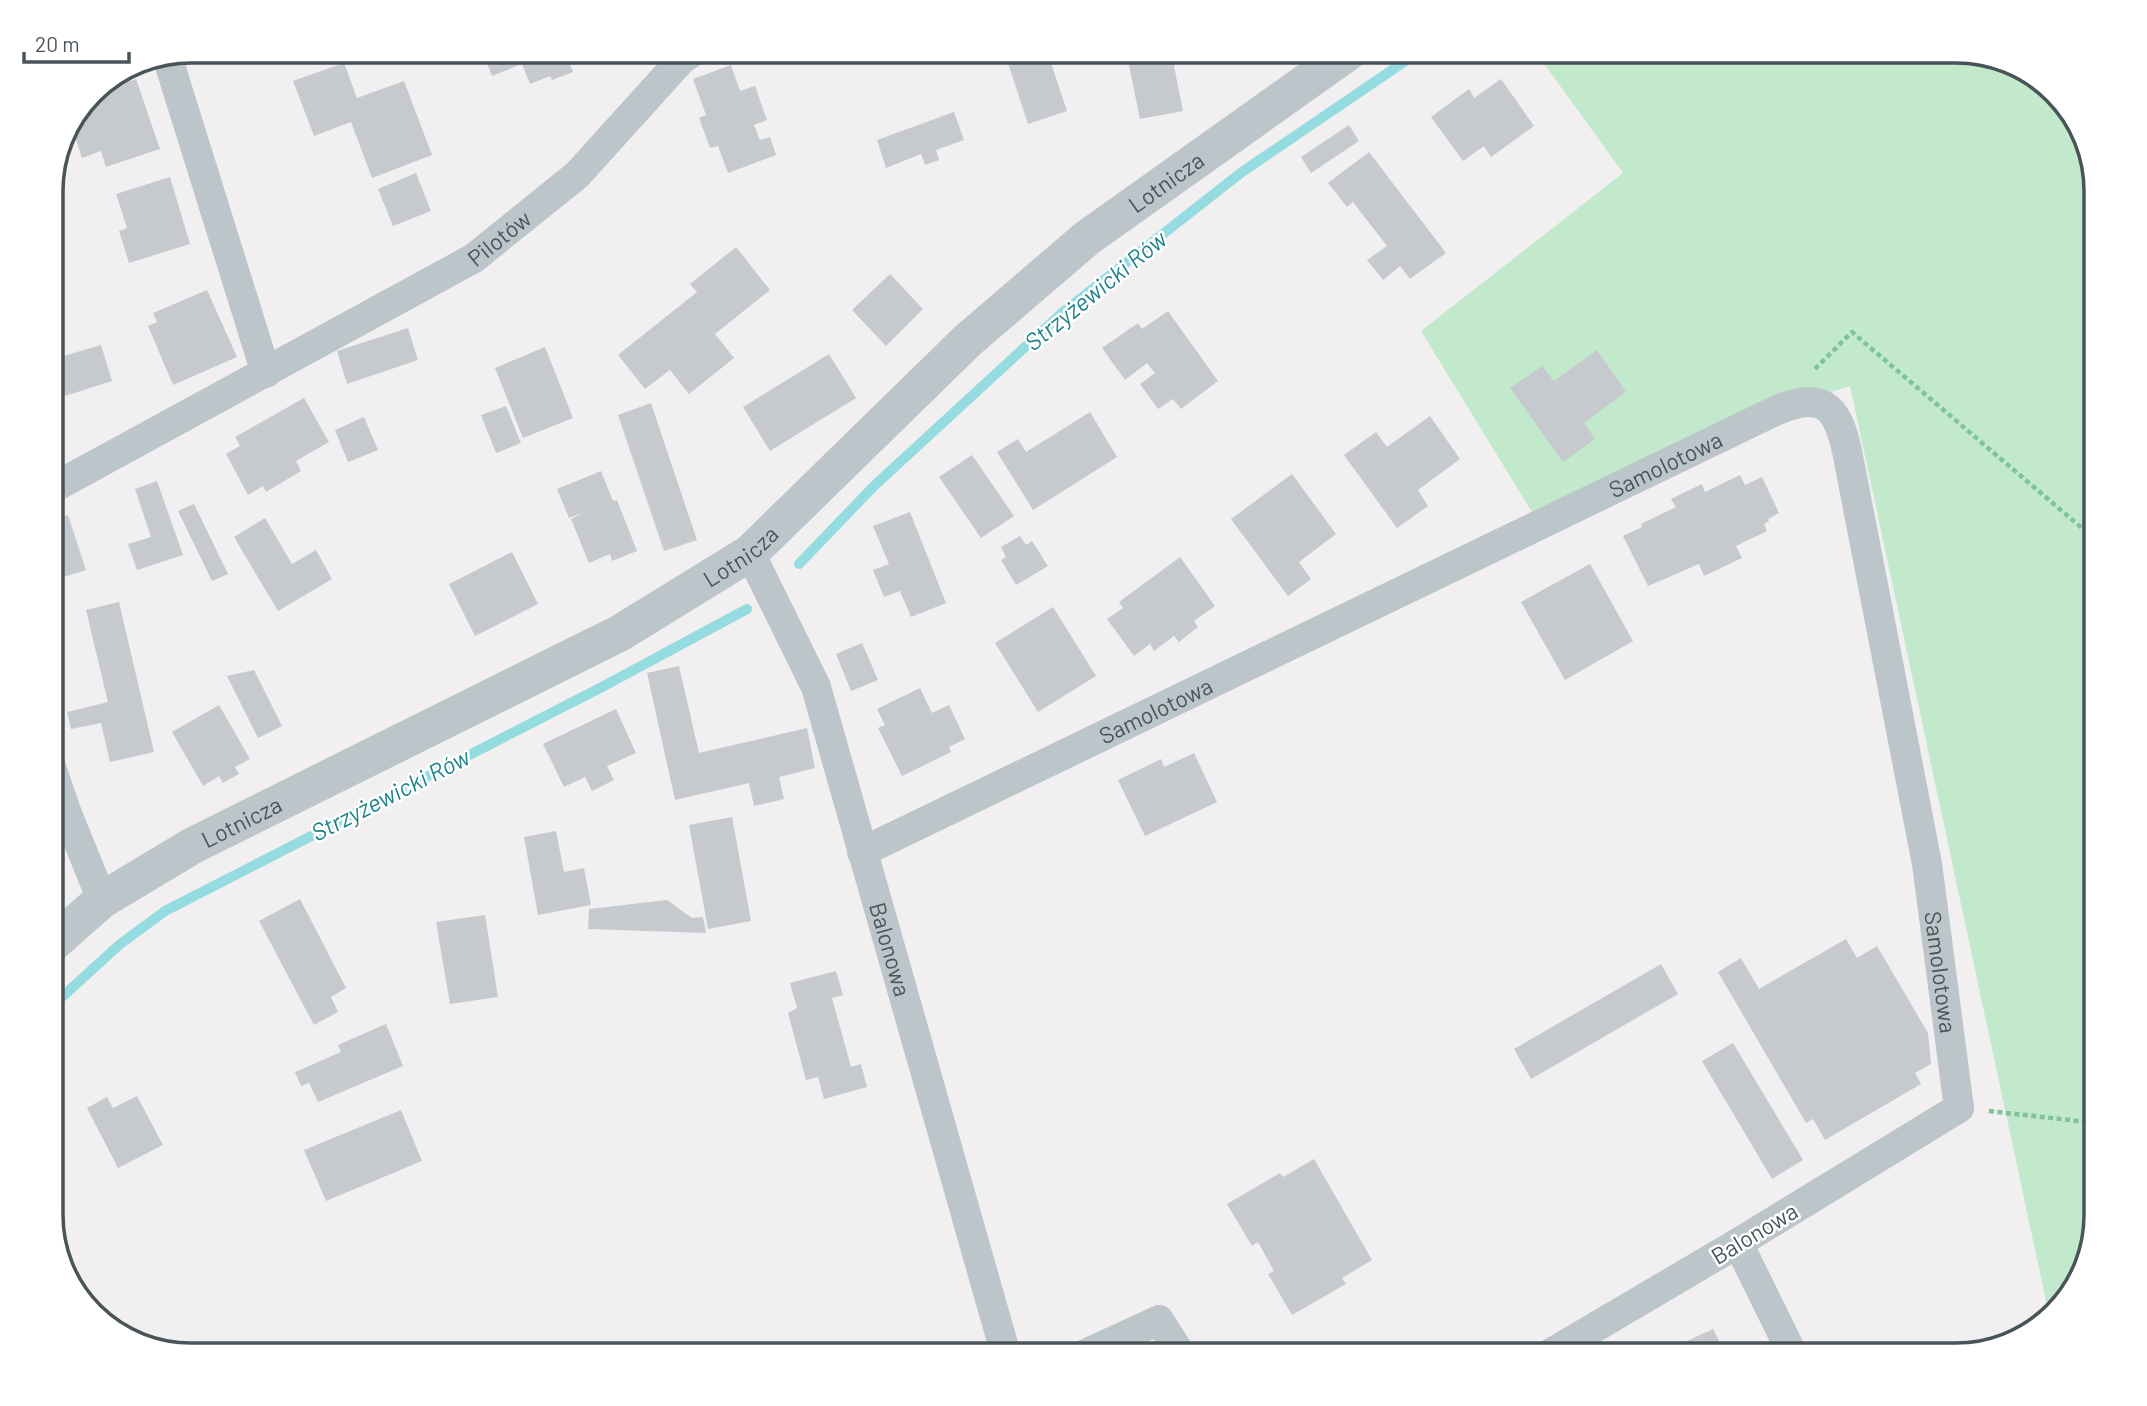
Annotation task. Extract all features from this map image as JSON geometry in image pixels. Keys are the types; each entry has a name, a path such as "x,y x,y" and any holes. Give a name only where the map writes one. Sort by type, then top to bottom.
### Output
{"street":[{"name":"Pilotów","path":"63,483 474,258 577,175 678,63"},
{"name":"Lotnicza","path":"63,935 102,900 192,846 620,633 750,553 967,341 1087,238 1333,63"},
{"path":"170,65 266,373"},
{"name":"Samolotowa","path":"862,852 1775,411 1800,402 1822,402 1840,422 1844,437 1902,730 1927,863 1959,1108"},
{"name":"Balonowa","path":"750,553 816,687 1003,1343"},
{"path":"63,802 102,900"},
{"name":"Balonowa","path":"1568,1343 1959,1108"},
{"path":"1738,1243 1787,1343"},
{"path":"1109,1343 1159,1320 1173,1343"}],"path":[{"path":"1813,371 1852,331 2084,530"},
{"path":"1959,1108 2084,1122"}],"green space":[{"path":"1544,63 1973,64 2013,76 2047,100 2067,127 2080,158 2084,191 2084,1215 2080,1248 2071,1272 2047,1304 1850,386 1775,411 1540,525 1421,331 1623,173"}],"building":[{"path":"344,63 357,98 404,81 432,155 372,178 351,122 314,136 293,81"},
{"path":"487,63 570,63 573,72 552,80 550,76 530,84 522,64 492,76"},
{"path":"1008,63 1051,63 1067,111 1028,124"},
{"path":"1128,63 1173,63 1183,111 1140,119"},
{"path":"731,65 740,91 755,86 767,120 754,125 760,140 770,137 776,155 728,173 718,146 710,148 699,118 706,115 693,79"},
{"path":"136,79 160,149 106,167 101,151 82,158 75,137 100,100 121,84"},
{"path":"1501,79 1534,126 1491,157 1484,146 1463,161 1431,117 1469,89 1474,98"},
{"path":"954,112 964,140 936,150 939,160 925,165 921,154 886,168 877,140"},
{"path":"1349,125 1359,141 1311,173 1301,157"},
{"path":"1369,152 1446,253 1410,279 1400,266 1383,280 1367,260 1387,246 1353,202 1347,207 1328,183"},
{"path":"416,173 431,211 393,226 378,189"},
{"path":"170,177 190,244 129,263 119,231 127,228 116,194"},
{"path":"736,247 770,290 715,334 734,358 689,394 670,370 645,389 618,355 697,292 690,284"},
{"path":"890,274 923,309 886,346 852,310"},
{"path":"207,290 237,357 173,385 148,326 157,322 153,313"},
{"path":"1168,311 1218,381 1181,409 1173,399 1158,409 1140,384 1155,373 1147,363 1125,380 1102,348 1138,323 1142,329"},
{"path":"408,328 418,360 347,384 337,351"},
{"path":"101,345 112,381 65,396 63,356"},
{"path":"545,347 573,418 523,438 495,368"},
{"path":"1597,350 1626,392 1584,423 1595,439 1563,462 1510,388 1542,366 1554,381"},
{"path":"829,354 856,398 770,451 743,407"},
{"path":"304,398 329,442 296,461 301,471 266,492 263,486 248,495 226,454 240,446 235,437"},
{"path":"651,403 697,540 664,551 618,415"},
{"path":"506,406 521,443 496,453 481,415"},
{"path":"1090,412 1117,457 1033,510 997,452 1018,439 1026,452"},
{"path":"1430,416 1460,459 1418,490 1428,506 1397,528 1344,455 1376,432 1387,447"},
{"path":"364,417 378,450 348,462 335,430"},
{"path":"972,455 1014,516 981,538 939,477"},
{"path":"601,471 613,501 617,500 637,551 612,561 610,554 589,563 571,519 585,512 569,518 557,489"},
{"path":"1292,474 1336,534 1299,562 1311,579 1288,596 1231,519"},
{"path":"1740,475 1745,485 1762,477 1779,513 1764,524 1767,531 1736,546 1742,558 1704,576 1699,564 1648,586 1623,536 1676,507 1671,499 1702,484 1705,492"},
{"path":"157,481 183,555 137,570 128,544 151,537 135,489"},
{"path":"194,504 228,574 212,581 178,511"},
{"path":"910,512 946,603 911,617 900,591 884,597 873,570 889,564 873,526"},
{"path":"68,515 86,570 63,577 63,516"},
{"path":"265,518 292,564 316,550 332,579 278,611 234,537"},
{"path":"1020,536 1026,545 1032,541 1048,566 1016,585 1001,560 1006,557 1001,547"},
{"path":"512,552 538,604 475,636 449,584"},
{"path":"1180,557 1215,606 1194,621 1198,627 1179,642 1174,636 1154,651 1150,644 1134,656 1107,619 1123,608 1119,602"},
{"path":"1590,564 1633,641 1565,680 1521,602"},
{"path":"119,602 154,752 110,762 101,723 71,729 67,712 108,702 86,610"},
{"path":"1053,607 1096,676 1038,712 995,643"},
{"path":"862,643 878,680 851,691 836,654"},
{"path":"679,666 699,753 807,728 815,768 779,777 784,799 754,806 749,783 675,800 647,673"},
{"path":"254,670 282,726 258,738 227,676"},
{"path":"920,688 932,713 949,705 965,739 949,747 951,752 902,776 878,728 885,725 877,709"},
{"path":"219,705 250,759 235,767 239,774 223,783 219,776 203,786 172,732"},
{"path":"616,709 636,753 607,766 614,780 592,791 585,777 564,787 543,744"},
{"path":"1194,753 1217,802 1145,836 1118,780 1161,759 1164,767"},
{"path":"732,817 751,921 708,929 689,825"},
{"path":"556,831 564,872 584,868 591,905 538,915 524,837"},
{"path":"300,899 346,988 331,997 338,1012 314,1025 259,921"},
{"path":"667,900 692,918 703,917 706,933 588,929 589,909"},
{"path":"485,915 498,997 450,1004 436,922"},
{"path":"1846,939 1857,958 1877,946 1928,1033 1931,1064 1915,1073 1921,1084 1825,1140 1813,1119 1806,1123 1718,972 1741,958 1759,989"},
{"path":"1661,964 1678,994 1531,1079 1514,1049"},
{"path":"836,971 843,995 832,998 851,1067 861,1064 867,1087 824,1099 818,1077 806,1080 788,1013 797,1008 790,983"},
{"path":"386,1024 403,1066 318,1102 309,1083 301,1086 295,1072 341,1052 338,1045"},
{"path":"1733,1043 1803,1160 1772,1179 1702,1061"},
{"path":"137,1096 163,1145 118,1168 87,1108 107,1097 113,1108"},
{"path":"401,1110 422,1161 326,1201 304,1150"},
{"path":"1314,1159 1372,1260 1342,1278 1346,1284 1292,1315 1268,1274 1274,1271 1258,1242 1252,1246 1227,1204 1280,1173 1283,1177"},
{"path":"1713,1329 1720,1343 1682,1343"}],"waterway":[{"name":"Strzyżewicki Rów","path":"799,564 874,486 1062,313 1242,172 1402,63"},
{"name":"Strzyżewicki Rów","path":"63,996 119,945 165,911 602,687 747,609"}]}
